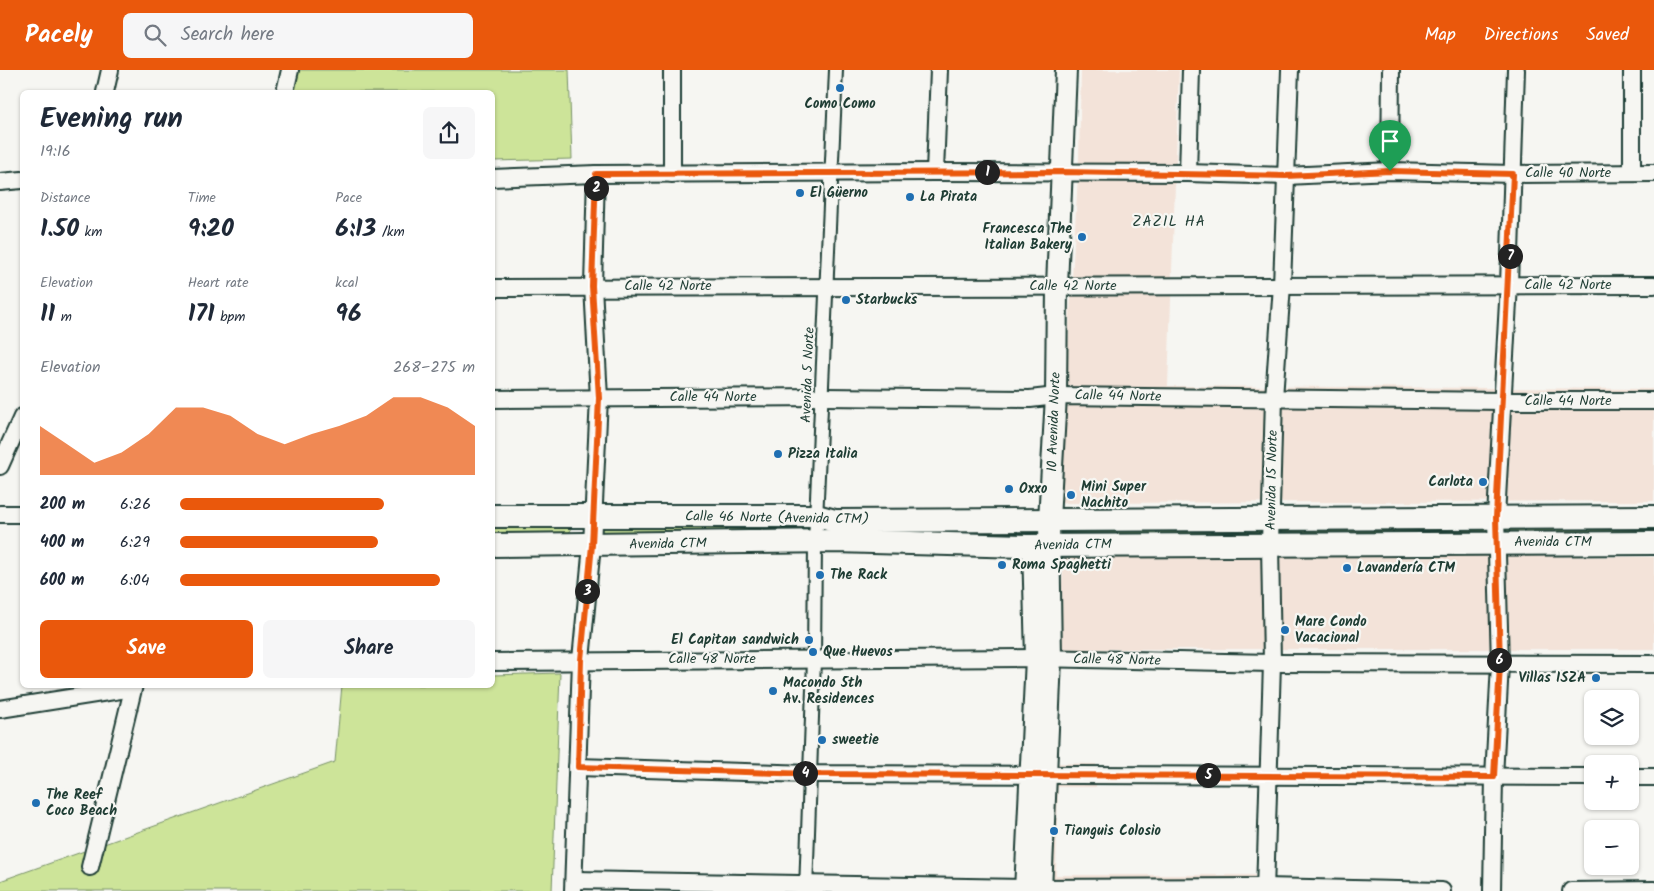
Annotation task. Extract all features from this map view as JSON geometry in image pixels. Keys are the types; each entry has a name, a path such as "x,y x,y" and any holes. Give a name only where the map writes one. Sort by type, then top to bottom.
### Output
{"main road":[{"name":"Calle 46 Norte (Avenida CTM)","path":"495,516 594,516 826,530 1041,520"},
{"name":"Avenida CTM","path":"1041,520 1654,517"},
{"name":"Avenida CTM","path":"495,545 592,545 826,530 1042,545 1496,542 1654,543"}],"street":[{"path":"105,90 110,70"},
{"path":"285,90 290,70"},
{"path":"672,70 672,174"},
{"name":"Avenida 5 Norte","path":"806,888 814,659 826,530 823,397 836,70"},
{"path":"935,172 939,70"},
{"name":"10 Avenida Norte","path":"1033,889 1043,658 1041,520 1056,396 1058,286 1055,173 1066,70"},
{"path":"1188,173 1191,70"},
{"name":"Avenida 15 Norte","path":"1265,889 1272,662 1270,544 1274,398 1282,285 1290,70"},
{"path":"1390,171 1391,70"},
{"path":"1492,891 1494,777 1500,664 1496,518 1509,284 1516,70"},
{"path":"1632,70 1632,173"},
{"name":"Calle 40 Norte","path":"495,178 596,174 935,172 1188,173 1286,176 1390,171 1513,174 1654,173"},
{"path":"596,174 592,286 599,398 594,516 581,660 574,885 1442,891"},
{"path":"0,182 20,180"},
{"name":"Calle 42 Norte","path":"495,288 592,286 1654,285"},
{"name":"Calle 44 Norte","path":"495,399 823,397 1035,399 1056,396 1503,402 1654,401"},
{"path":"0,466 20,421"},
{"path":"0,514 20,514"},
{"name":"Calle 48 Norte","path":"495,662 1043,658 1272,662 1654,664"},
{"path":"0,709 122,688"},
{"path":"90,867 134,688"},
{"path":"578,767 810,774 1584,777"},
{"path":"1639,777 1654,777"},
{"path":"1571,891 1654,890"}],"shaded area":[{"path":"1081,70 1179,70 1168,386 1654,389 1654,501 1059,503 1079,158"},
{"path":"1065,553 1654,557 1654,649 1055,649"},
{"name":"Tianguis Colosio","path":"1054,763 1096,764 1096,787 1058,787 1056,875 1255,875 1255,891 1050,891"}],"green space":[{"path":"296,70 569,70 572,159 495,161 495,90 291,90"},
{"path":"569,524 572,528 569,533 495,533 495,525"},
{"path":"1654,524 1654,534 1506,534 1506,528"},
{"path":"789,525 791,530 789,534 600,532 601,526"},
{"path":"1283,527 1487,528 1487,534 1285,535 1281,531"},
{"path":"1056,528 1262,528 1262,533 1256,537 1060,536"},
{"path":"560,673 552,891 0,891 0,881 335,762 342,688 495,688 495,675"}],"place":[{"name":"Como Como","path":"840,88"},
{"name":"El Güerno","path":"800,193"},
{"name":"La Pirata","path":"910,197"},
{"name":"Francesca The Italian Bakery","path":"1082,237"},
{"name":"Starbucks","path":"846,300"},
{"name":"Pizza Italia","path":"778,454"},
{"name":"Carlota","path":"1483,482"},
{"name":"Oxxo","path":"1009,489"},
{"name":"Mini Super Nachito","path":"1071,495"},
{"name":"Roma Spaghetti","path":"1002,565"},
{"name":"Lavandería CTM","path":"1347,568"},
{"name":"The Rack","path":"820,575"},
{"name":"Mare Condo Vacacional","path":"1285,630"},
{"name":"El Capitan sandwich","path":"809,640"},
{"name":"Que Huevos","path":"813,652"},
{"name":"Villas ISZA","path":"1596,678"},
{"name":"Macondo 5th Av. Residences","path":"773,691"},
{"name":"sweetie","path":"822,740"},
{"name":"The Reef Coco Beach","path":"36,803"},
{"name":"Tianguis Colosio","path":"1054,831"}],"district":[{"name":"ZAZIL HA","path":"1169,222"}],"route":[{"path":"1390,171 1513,174 1496,518 1500,664 1494,777 1046,775 1031,773 810,774 578,767 581,660 594,516 599,398 592,286 596,174 1062,172 1286,176 1390,171"}]}
